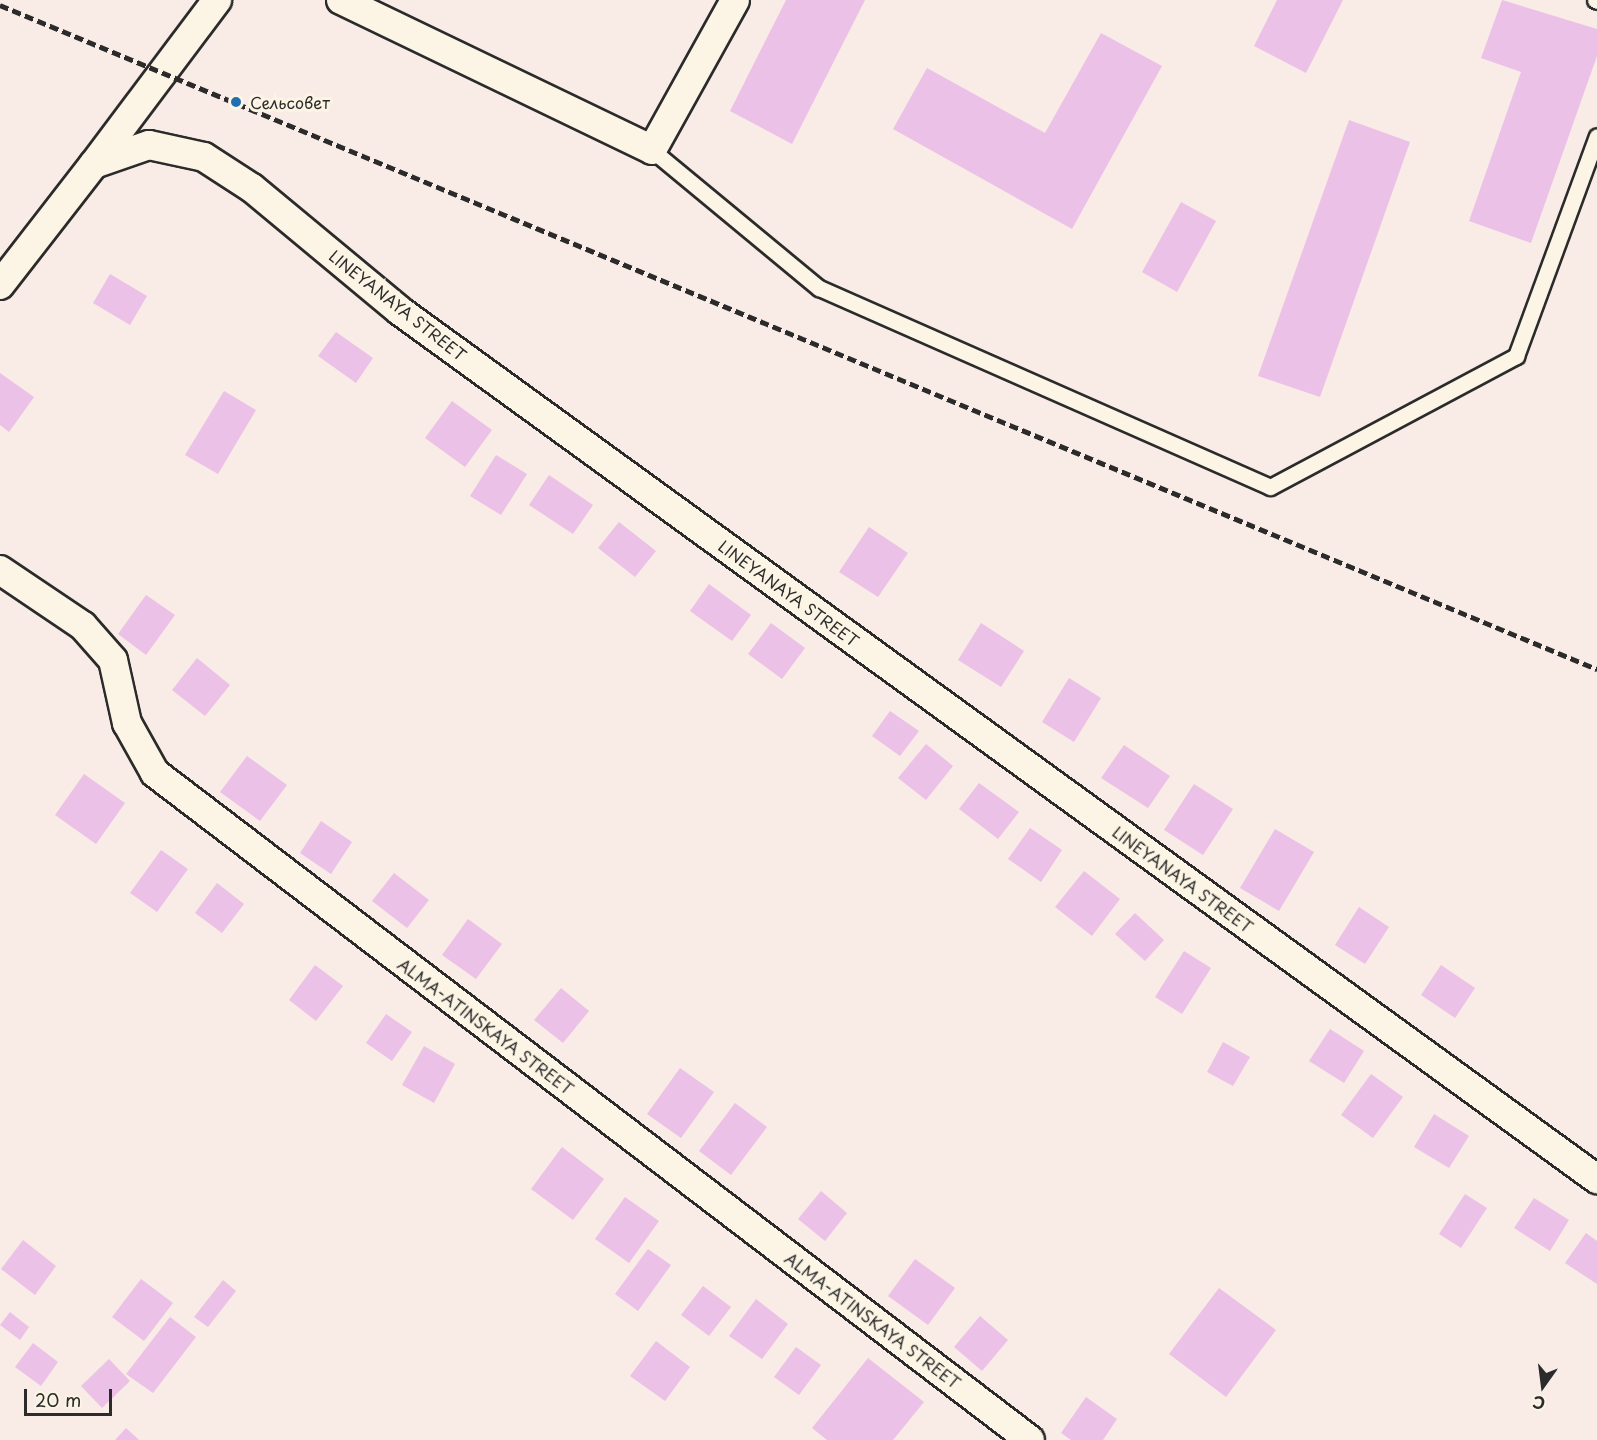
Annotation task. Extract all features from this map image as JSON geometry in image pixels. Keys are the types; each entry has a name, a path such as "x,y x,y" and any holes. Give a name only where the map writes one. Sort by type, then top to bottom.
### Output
{"street":[{"path":"0,285 218,0"},
{"path":"341,0 652,150 735,0"},
{"name":"LINEYANAYA STREET","path":"94,164 149,145 204,157 252,188 400,311 1597,1179"},
{"name":"ALMA-ATINSKAYA STREET","path":"0,570 83,626 113,660 127,723 155,773 1030,1440"}],"lane":[{"path":"652,150 819,288 1269,488 1516,356 1597,136"}],"building":[{"path":"786,0 865,0 792,144 730,111"},
{"path":"1277,0 1343,0 1306,73 1254,46"},
{"path":"1502,0 1597,29 1597,56 1531,243 1469,221 1521,72 1481,58"},
{"path":"1101,33 1162,66 1072,229 893,129 927,68 1045,133"},
{"path":"1349,120 1410,142 1320,397 1258,376"},
{"path":"1181,202 1216,221 1177,292 1142,272"},
{"path":"110,274 147,296 130,325 93,303"},
{"path":"336,332 373,358 356,383 318,356"},
{"path":"0,373 34,397 9,432 0,425"},
{"path":"224,391 256,410 218,474 185,455"},
{"path":"452,401 492,430 465,467 425,438"},
{"path":"496,455 527,474 501,515 470,496"},
{"path":"549,475 593,505 573,534 529,505"},
{"path":"619,522 656,551 635,577 598,548"},
{"path":"869,527 908,553 878,597 839,572"},
{"path":"709,584 751,615 732,641 690,611"},
{"path":"146,595 175,615 146,655 118,634"},
{"path":"771,623 805,648 782,679 748,654"},
{"path":"981,623 1024,651 1001,687 958,660"},
{"path":"197,658 230,685 205,716 172,690"},
{"path":"1069,678 1101,698 1074,742 1042,722"},
{"path":"890,711 919,731 900,756 872,736"},
{"path":"926,744 953,766 926,800 898,778"},
{"path":"1124,745 1170,776 1148,808 1101,778"},
{"path":"247,756 287,785 260,821 220,792"},
{"path":"84,774 125,803 96,844 55,815"},
{"path":"979,783 1019,812 998,839 959,809"},
{"path":"1194,784 1233,809 1203,855 1164,830"},
{"path":"321,821 352,842 331,874 300,853"},
{"path":"1030,828 1062,850 1041,882 1008,859"},
{"path":"1275,829 1314,852 1279,911 1240,888"},
{"path":"161,850 188,869 157,912 130,893"},
{"path":"1084,871 1120,899 1092,936 1055,907"},
{"path":"394,873 429,900 407,928 372,901"},
{"path":"217,883 244,904 222,933 195,913"},
{"path":"1359,907 1389,927 1365,964 1335,945"},
{"path":"1135,913 1164,940 1145,961 1115,934"},
{"path":"468,919 502,944 476,979 442,955"},
{"path":"1184,951 1211,968 1182,1014 1155,997"},
{"path":"315,965 343,986 316,1021 289,1000"},
{"path":"1441,965 1475,988 1455,1018 1421,995"},
{"path":"561,988 589,1011 563,1043 534,1020"},
{"path":"386,1014 412,1032 392,1061 366,1043"},
{"path":"1330,1029 1364,1051 1344,1083 1309,1061"},
{"path":"1223,1042 1250,1057 1233,1086 1207,1072"},
{"path":"424,1046 455,1064 434,1103 402,1085"},
{"path":"680,1068 714,1092 681,1138 647,1114"},
{"path":"1371,1074 1403,1097 1373,1138 1341,1115"},
{"path":"735,1103 767,1127 731,1175 699,1151"},
{"path":"1434,1114 1469,1136 1449,1168 1414,1147"},
{"path":"562,1147 604,1179 573,1220 531,1189"},
{"path":"821,1191 847,1213 825,1241 798,1219"},
{"path":"1465,1194 1487,1208 1461,1248 1439,1234"},
{"path":"625,1197 659,1221 629,1263 595,1239"},
{"path":"1534,1198 1569,1220 1550,1251 1514,1228"},
{"path":"1586,1233 1597,1241 1597,1284 1565,1263"},
{"path":"23,1240 56,1266 35,1295 1,1269"},
{"path":"648,1249 671,1265 638,1311 615,1294"},
{"path":"915,1259 955,1288 928,1325 888,1296"},
{"path":"141,1279 173,1303 144,1341 112,1317"},
{"path":"223,1280 236,1291 208,1327 194,1317"},
{"path":"703,1286 731,1307 709,1336 681,1315"},
{"path":"1219,1288 1276,1330 1226,1397 1169,1354"},
{"path":"756,1299 788,1324 762,1359 729,1336"},
{"path":"10,1312 29,1327 20,1340 0,1325"},
{"path":"980,1316 1008,1340 982,1371 954,1347"},
{"path":"170,1317 196,1337 153,1393 126,1374"},
{"path":"656,1341 690,1367 665,1401 630,1376"},
{"path":"33,1343 58,1362 41,1386 15,1367"},
{"path":"796,1347 821,1365 799,1395 774,1377"},
{"path":"868,1358 924,1402 893,1440 827,1440 812,1428"},
{"path":"109,1359 130,1381 102,1408 81,1386"},
{"path":"1086,1397 1117,1419 1103,1440 1071,1440 1061,1433"},
{"path":"126,1428 139,1440 115,1440"}],"railway":[{"path":"0,5 1597,669"}],"place":[{"name":"Сельсовет","path":"236,102"}]}
